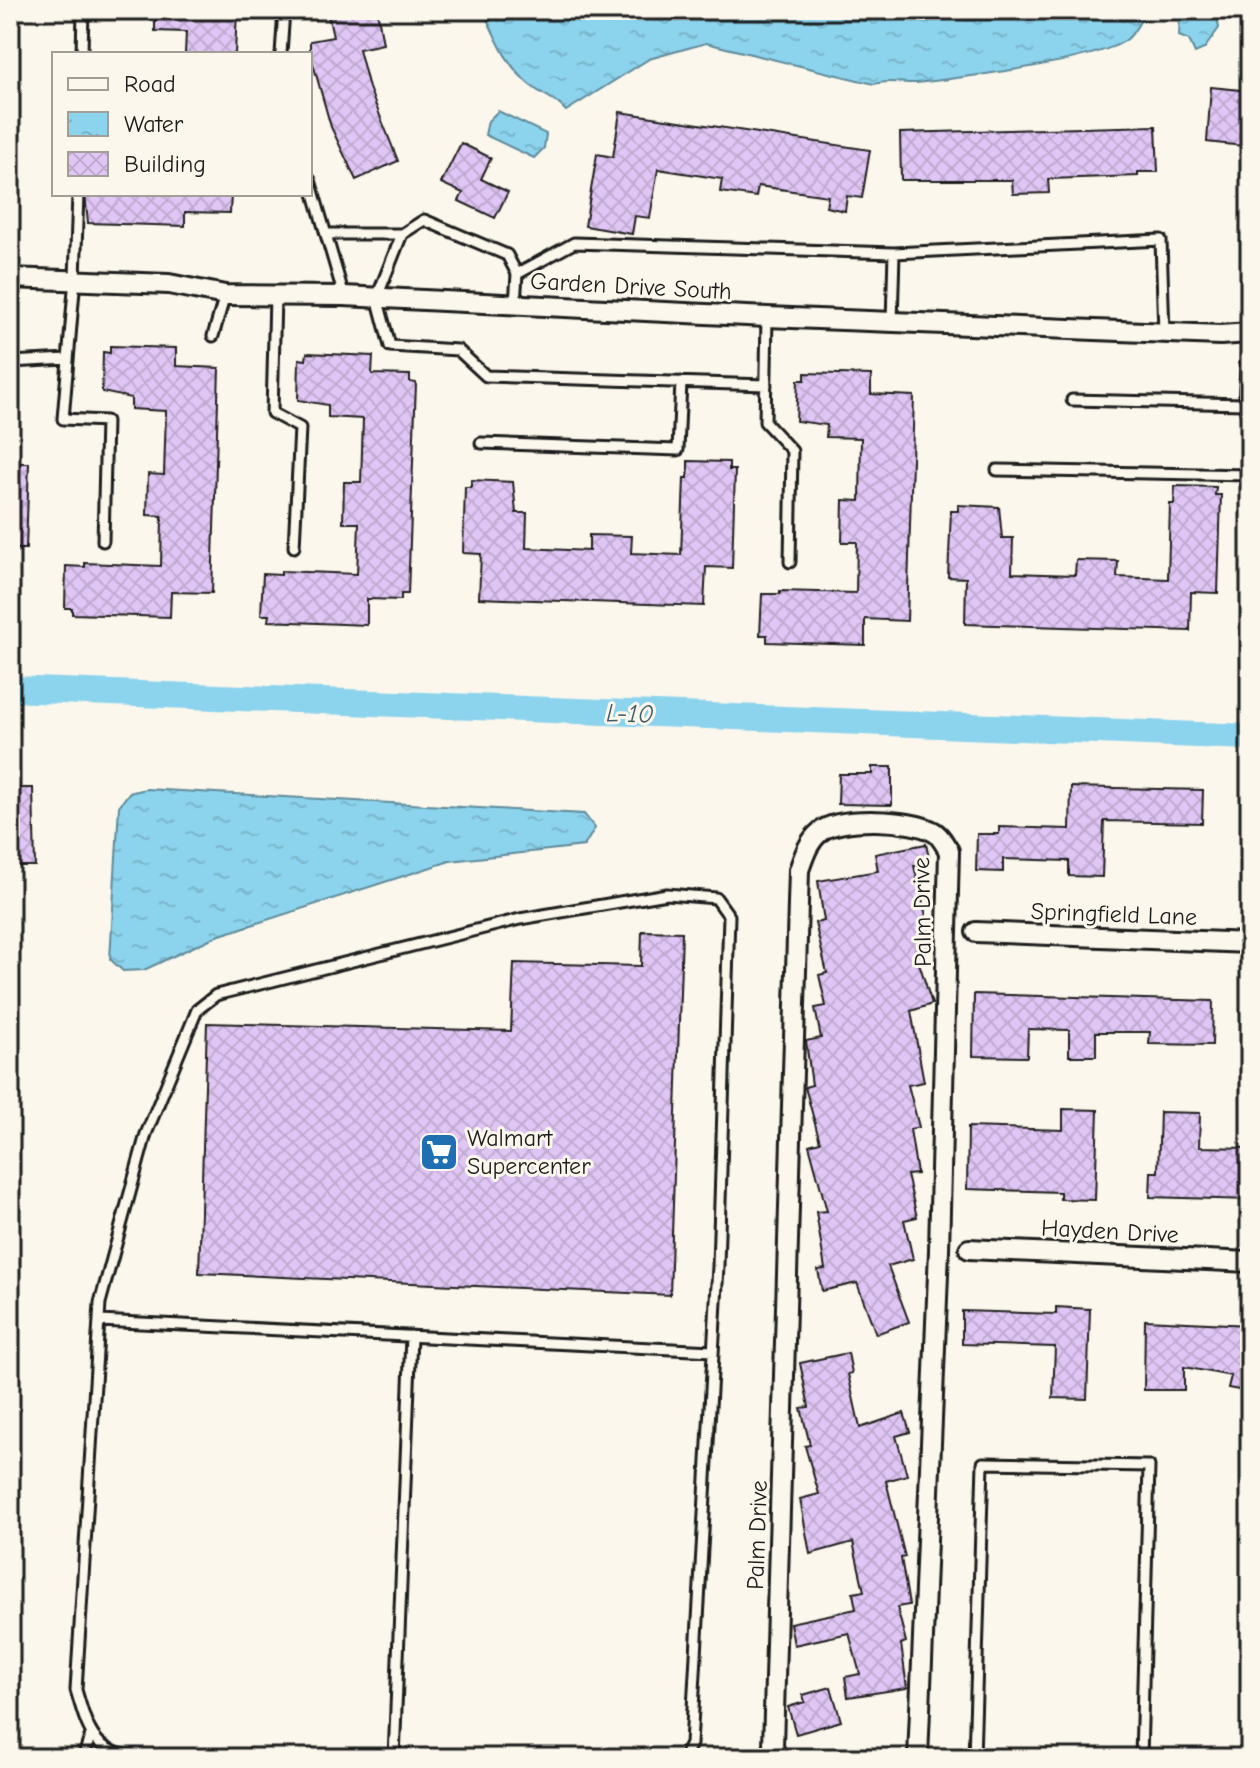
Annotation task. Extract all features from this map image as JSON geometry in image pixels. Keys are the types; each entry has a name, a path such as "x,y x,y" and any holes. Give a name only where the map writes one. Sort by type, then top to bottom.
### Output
{"street":[{"name":"Garden Drive South","path":"10,278 75,278 169,284 225,295 377,297 767,317 1164,333 1249,333"},
{"name":"Palm Drive","path":"777,1758 773,1746 799,870 807,847 821,831 844,822 911,823 936,832 949,851 939,1235 918,1758"},
{"name":"Springfield Lane","path":"976,932 1250,943"},
{"name":"Hayden Drive","path":"969,1249 1250,1262"}],"lane":[{"path":"82,52 83,10"},
{"path":"281,52 284,10"},
{"path":"312,187 344,296"},
{"path":"78,196 75,278 63,419 106,421 103,541"},
{"path":"326,234 402,234 424,220 507,255 517,274 515,304"},
{"path":"402,234 377,297 390,346 458,350 486,376 766,385"},
{"path":"517,274 574,243 894,253 1161,240 1164,333"},
{"path":"892,322 894,253"},
{"path":"213,336 225,295"},
{"path":"275,296 272,413 300,428 294,547"},
{"path":"767,317 765,422 792,451 790,562"},
{"path":"1249,333 1244,404 1250,426"},
{"path":"10,362 68,359"},
{"path":"481,443 678,450 681,382"},
{"path":"1072,400 1244,404"},
{"path":"997,470 1250,475"},
{"path":"83,1758 90,1737 76,1690 100,1303 146,1134 197,1010 216,995 520,919 667,894 716,898 729,916 713,1351 691,1744 684,1758"},
{"path":"10,947 10,1021"},
{"path":"99,1321 713,1351"},
{"path":"394,1758 411,1336"},
{"path":"974,1758 983,1463 1149,1466 1141,1758"},
{"path":"90,1737 118,1756 139,1758"}],"water":[{"path":"483,10 1146,10 1129,38 1110,48 1026,68 917,83 874,84 706,43 649,59 566,111 514,69"},
{"path":"1193,10 1216,10 1219,28 1204,49 1195,53 1189,40 1179,36 1180,17"},
{"path":"498,111 546,134 544,148 534,158 485,135 488,121"},
{"path":"146,789 584,814 595,828 584,846 450,861 214,937 144,970 123,971 110,959 119,806 129,793"}],"building":[{"path":"155,10 237,10 235,52 185,52 186,32 155,31"},
{"path":"327,10 377,10 383,44 359,49 369,88 398,161 356,180 331,127 310,52 310,41 333,37"},
{"path":"1211,87 1250,91 1250,140 1244,139 1243,146 1207,142"},
{"path":"620,112 870,150 862,198 847,196 845,211 826,207 828,196 758,186 756,197 720,192 722,179 658,169 650,218 635,216 632,234 585,226 597,154 613,157"},
{"path":"1156,126 1158,172 1138,172 1138,176 1048,179 1049,193 1013,194 1012,180 901,180 900,133"},
{"path":"461,143 491,158 481,179 508,192 495,218 459,201 463,193 441,183"},
{"path":"85,196 231,196 230,213 185,212 185,226 88,223"},
{"path":"110,346 176,348 176,366 219,368 212,593 171,592 170,617 72,614 72,608 65,608 66,566 85,567 85,563 161,566 162,516 147,515 148,474 164,475 166,411 131,409 131,398 102,392 103,352 110,353"},
{"path":"307,353 373,356 372,374 410,375 410,382 416,383 408,594 401,594 401,600 367,599 367,625 268,621 269,615 261,615 263,574 281,575 281,571 357,574 359,523 343,523 344,482 361,482 363,419 328,417 328,405 298,400 299,359 306,360"},
{"path":"805,373 871,375 871,394 914,396 907,621 865,619 865,645 767,642 767,635 760,635 762,594 780,594 780,591 856,593 857,542 842,542 843,500 860,501 861,438 826,437 827,425 796,421 798,380 805,380"},
{"path":"688,461 729,462 729,470 735,470 732,568 706,567 704,606 479,598 481,554 463,553 465,487 471,487 471,480 513,482 516,513 527,513 526,548 589,551 589,535 632,536 631,553 681,555 684,478 688,478"},
{"path":"10,463 29,463 26,549 10,549"},
{"path":"1175,486 1216,487 1215,495 1221,495 1218,593 1191,592 1190,631 965,624 966,578 948,577 951,511 958,511 958,505 999,507 1002,538 1013,538 1012,573 1075,575 1076,560 1118,561 1117,577 1168,579 1170,504 1174,504"},
{"path":"872,767 892,767 892,805 838,804 839,774 872,774"},
{"path":"1071,787 1203,790 1202,823 1104,821 1102,877 1069,876 1069,861 1003,859 1003,872 976,871 977,834 999,834 999,827 1070,829"},
{"path":"10,788 33,788 35,866 10,866"},
{"path":"926,844 930,863 914,866 933,945 915,950 932,1004 911,1011 924,1082 908,1085 919,1127 910,1129 917,1174 907,1175 917,1217 904,1220 913,1259 888,1266 909,1322 876,1334 857,1283 822,1291 818,1270 825,1269 816,1212 827,1211 809,1145 820,1142 805,1087 812,1085 806,1041 821,1038 815,1008 826,1006 819,975 827,973 815,923 824,921 818,881 878,871 875,854"},
{"name":"Walmart Supercenter","path":"642,931 682,932 670,1295 199,1273 207,1023 511,1031 514,963 641,966"},
{"path":"974,994 1213,1001 1212,1045 1149,1044 1150,1032 1096,1032 1096,1056 1069,1056 1069,1030 1028,1029 1027,1057 973,1056"},
{"path":"1063,1109 1098,1110 1095,1200 1060,1199 1060,1192 967,1189 968,1127 1063,1130"},
{"path":"1160,1112 1200,1113 1199,1147 1250,1148 1250,1200 1150,1197 1151,1172 1158,1172"},
{"path":"1056,1307 1090,1309 1087,1399 1053,1398 1055,1347 962,1344 962,1311 1056,1314"},
{"path":"1145,1320 1250,1325 1250,1392 1228,1388 1231,1376 1184,1367 1184,1390 1144,1390"},
{"path":"848,1353 852,1373 848,1374 860,1428 904,1413 910,1432 896,1436 907,1475 886,1481 905,1557 901,1558 909,1605 897,1607 906,1642 901,1644 907,1688 848,1697 845,1677 860,1674 849,1633 794,1645 790,1623 856,1609 853,1593 864,1591 853,1542 810,1554 800,1499 819,1494 805,1446 810,1445 801,1408 809,1407 800,1363"},
{"path":"831,1687 841,1721 796,1734 788,1707 805,1702 803,1695"}],"waterway":[{"name":"L-10","path":"10,689 1250,737"}],"place":[{"name":"Walmart Supercenter","path":"439,1152"}]}
